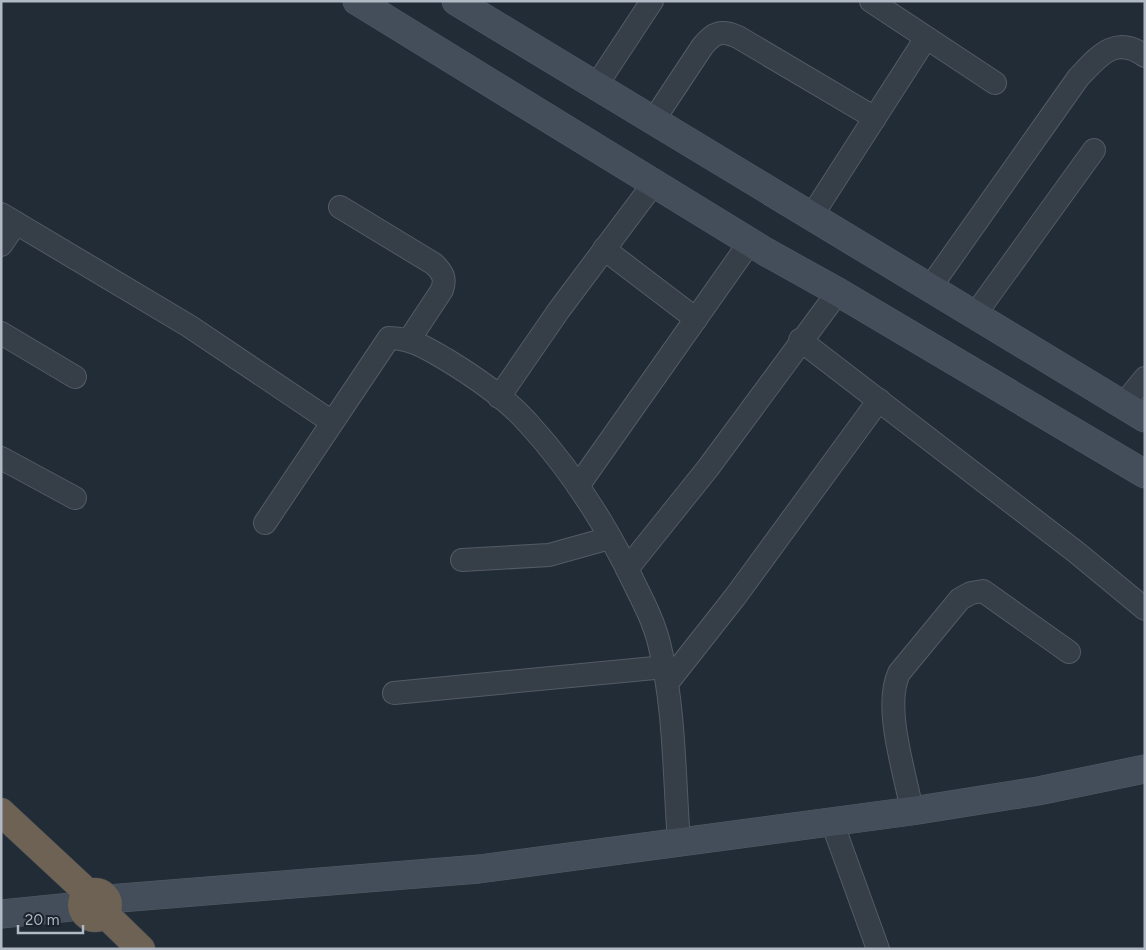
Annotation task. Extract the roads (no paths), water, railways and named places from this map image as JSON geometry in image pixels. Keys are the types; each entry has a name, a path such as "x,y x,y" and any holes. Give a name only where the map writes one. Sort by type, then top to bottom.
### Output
{"highway":[{"path":"1,812 141,949"}],"street":[{"path":"358,1 750,242 1145,474"},
{"path":"456,1 1134,412 1145,378"},
{"path":"596,86 652,1"},
{"path":"871,1 995,83"},
{"path":"653,121 710,36 719,32 727,32 738,37 876,118"},
{"path":"811,217 926,38"},
{"path":"929,289 1085,71 1098,57 1114,47 1128,48 1145,56"},
{"path":"974,316 1094,150"},
{"path":"499,398 559,310 654,183"},
{"path":"340,207 434,264 443,272 442,290 409,340"},
{"path":"1,245 8,218 189,326 332,422"},
{"path":"578,486 750,242"},
{"path":"604,249 696,318"},
{"path":"627,569 708,468 800,340 838,292"},
{"path":"1,333 76,377"},
{"path":"265,523 389,338 409,340 459,367 527,421 578,486 610,538 649,614 659,641 666,674 679,842"},
{"path":"800,340 1076,552 1145,609"},
{"path":"394,693 666,674 735,597 879,400"},
{"path":"1,458 75,498"},
{"path":"462,560 549,555 610,538"},
{"path":"912,811 893,712 894,684 899,673 960,600 971,593 982,590 1069,652"},
{"path":"1,914 96,903 480,869 754,830 912,811 1038,792 1145,769"},
{"path":"832,822 878,949"}]}
